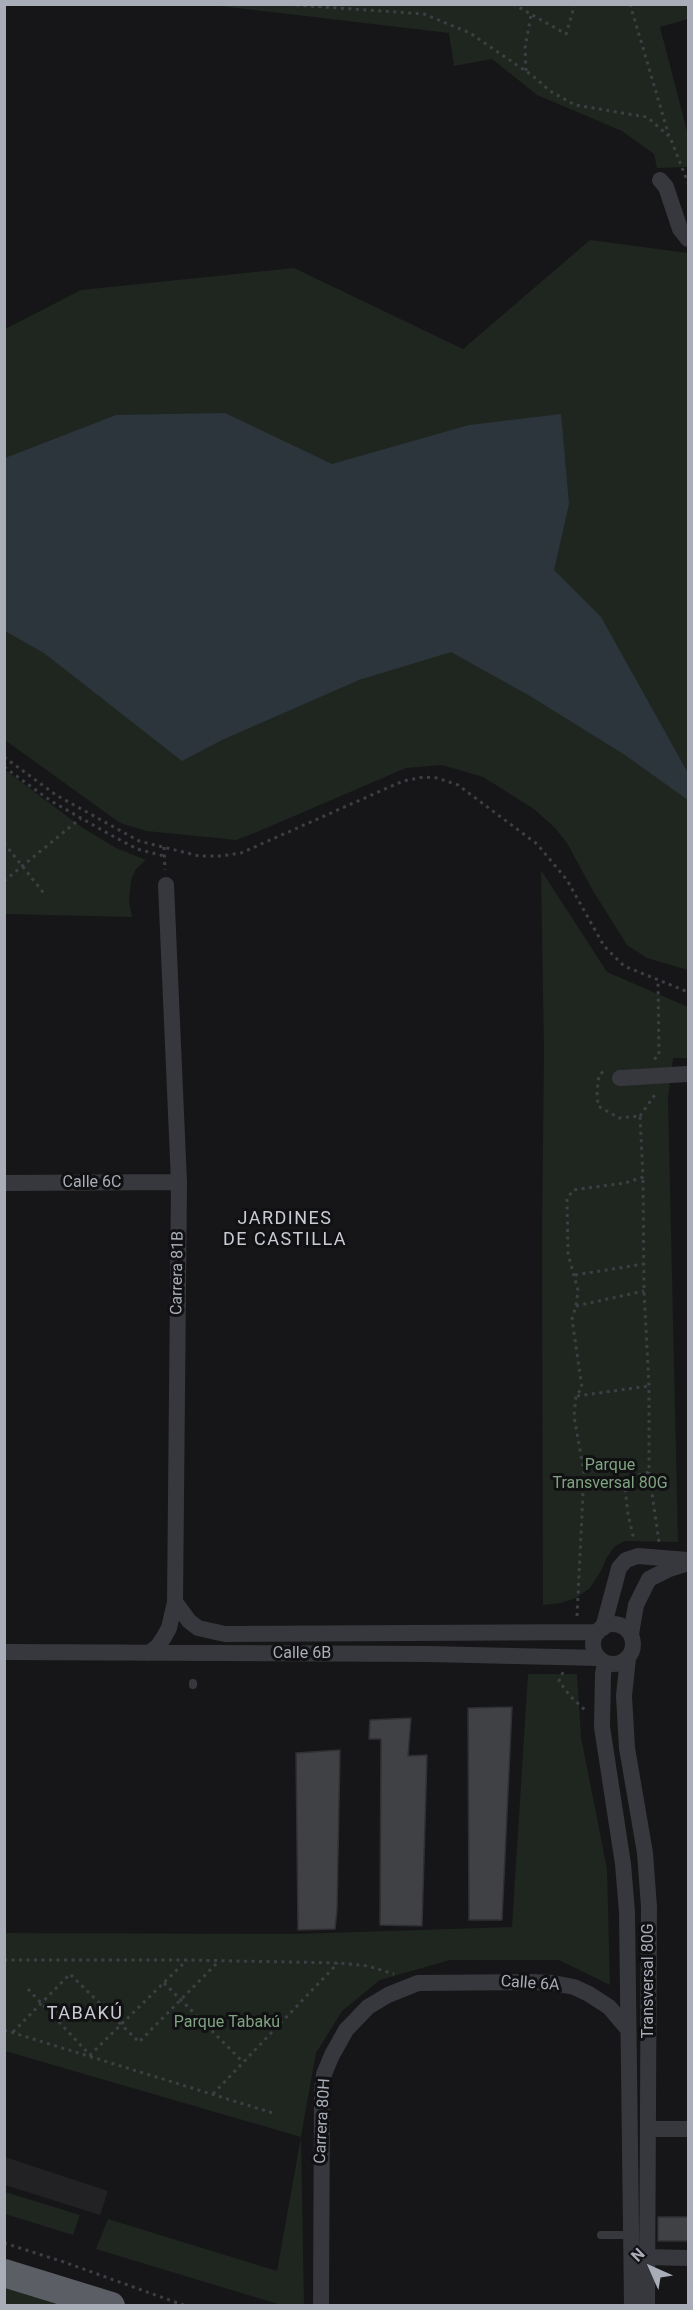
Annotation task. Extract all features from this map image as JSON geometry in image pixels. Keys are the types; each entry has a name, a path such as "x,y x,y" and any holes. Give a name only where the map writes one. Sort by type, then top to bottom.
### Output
{"highway":[{"path":"4,2273 111,2306"}],"street":[{"path":"660,180 666,187 680,229 688,238"},
{"name":"Carrera 81B","path":"149,1653 165,1637 174,1602 179,1182 166,885"},
{"path":"615,1072 688,1074"},
{"name":"Calle 6C","path":"4,1183 179,1182"},
{"path":"638,1556 688,1561 649,1579 636,1605 631,1634 632,1651 628,1658 621,1663 602,1660 594,1645 619,1569 626,1560 638,1556"},
{"name":"Calle 6B","path":"174,1602 189,1621 198,1628 225,1634 600,1630"},
{"path":"600,1630 615,1624 631,1634"},
{"name":"Calle 6B","path":"4,1652 575,1657 602,1660"},
{"name":"Transversal 80G","path":"628,1658 624,1696 627,1748 645,1853 649,1907 647,2306"},
{"name":"Transversal 80G","path":"602,1660 602,1727 626,1882 632,2306"},
{"name":"Calle 6A","path":"418,1983 531,1982 574,1988 589,1994 609,2007 627,2028"},
{"name":"Carrera 80H","path":"321,2306 321,2112 324,2074 346,2030 368,2007 388,1995 418,1983"},
{"path":"648,2129 688,2129"},
{"path":"646,2257 688,2258"}],"lane":[{"path":"601,2235 630,2235"}],"path":[{"path":"281,4 424,14 470,33 526,71 550,91 575,105 647,117 670,138"},
{"path":"513,4 566,34 575,4"},
{"path":"630,4 670,138 688,183"},
{"path":"526,71 525,48 531,15"},
{"path":"4,757 56,795 139,842 199,856 241,853 403,780 437,778 458,785 537,844 567,880 604,945 624,966 688,992"},
{"path":"4,767 51,801 81,818 137,849 164,856"},
{"path":"4,881 81,818"},
{"path":"4,843 46,896"},
{"path":"164,847 166,885"},
{"path":"648,1062 659,1056 658,980"},
{"path":"615,1072 598,1075 598,1106 620,1118 640,1116"},
{"path":"659,1089 640,1116 644,1291 649,1386 649,1472 661,1557"},
{"path":"576,1632 584,1473 574,1416 576,1396 582,1388 572,1319 578,1290 568,1254 567,1199 573,1190 589,1186 625,1183 643,1177"},
{"path":"575,1275 644,1264"},
{"path":"576,1306 644,1291"},
{"path":"576,1396 649,1386"},
{"path":"583,1487 616,1483 649,1472"},
{"path":"624,1479 628,1514 638,1556"},
{"path":"575,1657 563,1669 559,1681 570,1696 602,1727"},
{"path":"4,1960 339,1963 390,1972 418,1983"},
{"path":"90,2055 187,1960"},
{"path":"13,2032 70,1974 139,2042 219,1961"},
{"path":"213,2094 339,1963"},
{"path":"163,1983 243,2062"},
{"path":"28,1989 90,2055"},
{"path":"4,2030 276,2114"},
{"path":"4,2243 186,2306"}],"shaded area":[{"path":"225,413 332,464 469,425 561,414 569,504 554,570 601,617 688,773 688,800 625,755 530,696 451,652 359,680 222,740 182,761 44,653 5,631 5,458 116,415"},
{"path":"5,2157 108,2191 100,2215 5,2185"}],"green space":[{"path":"212,5 688,5 688,19 660,27 688,135 688,167 657,168 654,154 622,131 537,95 492,59 454,66 449,33"},
{"path":"590,240 688,253 688,970 647,958 627,945 593,891 567,843 555,828 534,809 483,777 442,765 406,768 236,840 146,831 120,823 5,740 5,329 81,290 294,268 463,349"},
{"path":"5,770 83,828 116,848 146,860 136,869 131,880 129,900 132,917 5,914"},
{"name":"Parque Transversal 80G","path":"541,870 607,972 688,1007 688,1058 673,1058 668,1098 678,1542 625,1541 615,1546 590,1588 576,1598 543,1605 544,1051"},
{"name":"Parque Tabakú","path":"528,1674 577,1674 581,1737 607,1869 610,1985 559,1960 450,1960 380,1980 342,2011 316,2053 301,2136 304,2305 281,2305 96,2249 108,2219 277,2271 301,2137 5,2051 5,1933 296,1934 512,1927"},
{"path":"5,2192 80,2215 73,2235 5,2214"},
{"path":"5,2287 66,2305 5,2305"}],"building":[{"path":"512,1707 502,1920 469,1920 468,1708"},
{"path":"411,1718 408,1756 427,1755 422,1926 380,1925 381,1739 369,1739 370,1720"},
{"path":"340,1750 335,1929 298,1930 296,1753"},
{"path":"658,2217 688,2217 688,2241 658,2241"}],"district":[{"name":"JARDINES DE CASTILLA","path":"285,1229"},
{"name":"TABAKÚ","path":"85,2014"}]}
